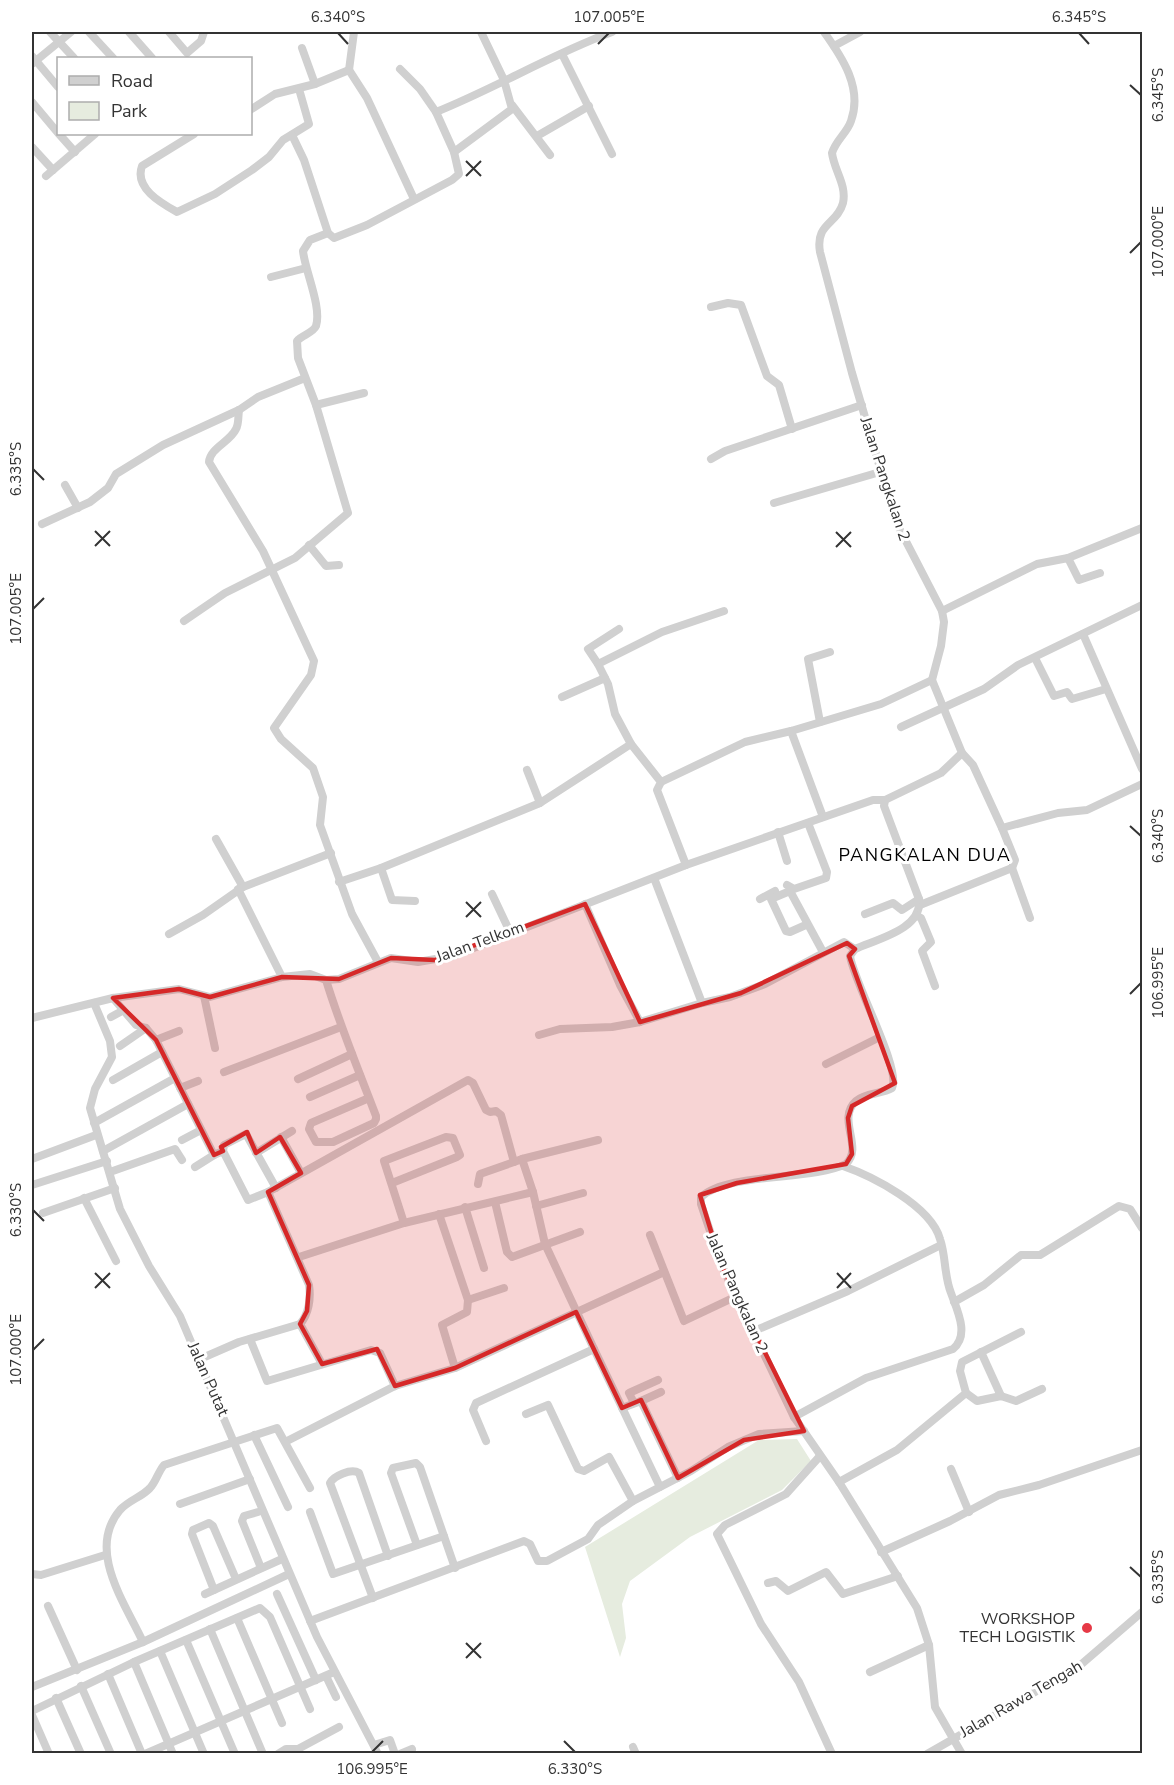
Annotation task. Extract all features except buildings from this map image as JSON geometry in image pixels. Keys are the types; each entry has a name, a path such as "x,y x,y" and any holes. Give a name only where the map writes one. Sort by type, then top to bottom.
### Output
{"street":[{"path":"50,32 73,57"},
{"path":"57,86 33,60 71,32"},
{"path":"89,32 112,57"},
{"path":"129,32 151,57"},
{"path":"169,32 187,53 201,41 204,32"},
{"path":"354,32 349,70 367,98 414,199"},
{"path":"481,32 504,80 512,105 550,155"},
{"path":"436,111 612,32"},
{"path":"824,32 834,46 860,32"},
{"name":"Jalan Pangkalan 2","path":"834,46 852,80 853,108 851,121 833,149 833,158 844,193 841,207 819,235 818,242 880,472 907,548 942,611 944,622 941,646 933,680"},
{"path":"302,48 315,84"},
{"path":"562,54 612,154"},
{"path":"292,135 304,159 328,234 334,238 352,232 457,176 454,152 436,111 420,89 400,69"},
{"path":"252,109 275,94 315,84 349,70"},
{"path":"192,135 142,166 140,172 140,178 152,195 177,212 215,194 252,170 269,157 282,140 310,122 299,89"},
{"path":"32,102 57,131"},
{"path":"454,152 512,110 512,105"},
{"path":"537,136 589,106"},
{"path":"61,135 75,152"},
{"path":"32,147 49,173 94,135"},
{"path":"184,621 225,593 295,558 349,510 327,448 316,405 298,358 297,341 314,330 316,324 314,292 306,268 304,246 328,234"},
{"path":"271,277 306,268"},
{"path":"711,307 728,303 741,305 767,376 779,385 792,429"},
{"path":"42,524 66,511 78,508 108,488 116,474 163,445 239,410 258,397 305,378"},
{"path":"316,405 364,393"},
{"path":"711,459 725,451 862,405"},
{"path":"239,410 237,428 227,442 214,452 209,462 272,570 306,639 314,661 311,675 274,728 281,739 313,768 323,796 320,825 339,882 378,962"},
{"path":"774,503 880,472"},
{"path":"65,485 78,508"},
{"path":"942,611 1037,564 1068,558 1143,528"},
{"path":"309,544 326,566 339,565"},
{"path":"1068,558 1079,580 1100,573"},
{"path":"901,727 993,684 1018,665 1143,605"},
{"path":"598,664 662,632 723,611"},
{"path":"619,629 588,649 605,678 615,714 631,744 661,782"},
{"path":"1083,634 1143,769"},
{"path":"820,722 808,659 830,652"},
{"path":"1035,658 1054,696 1066,692 1072,699 1106,689"},
{"path":"562,697 605,678"},
{"path":"686,865 657,790 661,782 745,742 791,732 881,704 933,680 962,753 973,765 1002,828 1015,860 1012,868 1030,918"},
{"path":"791,732 822,817"},
{"path":"339,882 381,868 540,803 631,744"},
{"path":"843,1166 850,1160 852,1154 848,1118 852,1106 859,1099 886,1091 895,1083 851,960 855,950 911,923 917,916 920,902 884,806 885,800 941,772 962,753"},
{"path":"527,770 540,803"},
{"path":"1002,828 1058,813 1087,810 1143,784"},
{"name":"Jalan Telkom","path":"32,1018 113,998 178,989 204,996 249,987 282,977 310,974 326,980 339,979 391,958 418,962 435,960 778,832 873,800 885,800"},
{"path":"760,899 787,885 794,889 826,878 827,872 808,823"},
{"path":"778,832 787,861"},
{"path":"216,839 282,977"},
{"path":"169,934 203,915 240,888 330,854"},
{"path":"381,868 392,900 415,901"},
{"path":"865,914 893,903 902,910 1012,868"},
{"path":"654,878 702,1003"},
{"path":"808,924 792,932 786,932 771,899 790,891 808,924 823,952"},
{"path":"492,894 510,932"},
{"path":"585,904 620,986 640,1022"},
{"path":"917,916 921,918 931,942 922,951 935,986"},
{"path":"539,1035 560,1029 612,1027 640,1022 730,997 765,984 844,942 855,950"},
{"path":"326,980 341,1027 369,1098 376,1119 374,1123 329,1144 316,1142 309,1129 311,1123 369,1098"},
{"path":"204,996 215,1048"},
{"path":"113,998 136,1025 146,1028 156,1040 201,1130 248,1200 272,1190 468,1080 473,1083 486,1110 501,1115 518,1161 533,1192 545,1244 660,1487"},
{"name":"Jalan Putat","path":"94,1003 107,1035 112,1057 92,1098 90,1108 96,1135 107,1161 130,1234 167,1292 200,1359 330,1674 376,1749"},
{"path":"111,1017 122,1011"},
{"path":"224,1072 341,1027"},
{"path":"120,1046 146,1028"},
{"path":"156,1040 179,1031"},
{"path":"826,1064 880,1037"},
{"path":"113,1080 162,1052"},
{"path":"298,1079 352,1054"},
{"path":"310,1097 360,1075"},
{"path":"94,1123 175,1078"},
{"path":"180,1088 198,1081"},
{"path":"102,1151 188,1104"},
{"path":"182,1140 201,1130"},
{"path":"256,1153 292,1131"},
{"path":"195,1167 218,1153 224,1145 244,1133 248,1135 299,1257 310,1292 307,1311 300,1324 250,1339 200,1359"},
{"path":"32,1159 96,1135"},
{"path":"281,1137 302,1173"},
{"path":"392,1183 458,1157 460,1155 453,1138 446,1137 386,1159 384,1164 404,1223"},
{"path":"478,1184 480,1174 518,1161 598,1140"},
{"path":"110,1172 175,1149 182,1160"},
{"path":"32,1183 107,1161"},
{"path":"794,1417 866,1378 954,1349 960,1342 962,1328 946,1276 941,1245 934,1228 905,1198 869,1175 843,1166"},
{"name":"Jalan Pangkalan 2","path":"843,1166 736,1183 706,1193 701,1197 706,1224 794,1417 838,1482 917,1608 929,1645 935,1707 962,1754"},
{"path":"43,1213 115,1188"},
{"path":"299,1257 404,1223 533,1192"},
{"path":"536,1206 583,1193"},
{"path":"84,1198 116,1261"},
{"path":"495,1202 509,1256 512,1257 580,1232"},
{"path":"954,1302 984,1285 1021,1255 1040,1255 1119,1206 1130,1209 1143,1228"},
{"path":"465,1207 484,1268"},
{"path":"439,1214 468,1300 467,1312 442,1325 455,1368"},
{"path":"650,1235 684,1321 737,1296"},
{"path":"754,1331 848,1291 941,1245"},
{"path":"287,1442 394,1386 455,1368 664,1272"},
{"path":"468,1300 504,1288"},
{"path":"300,1324 322,1364"},
{"path":"1021,1332 981,1352 960,1366 966,1393 976,1401 1001,1396 1016,1401 1042,1389"},
{"path":"250,1339 267,1381 376,1351 382,1358 394,1386"},
{"path":"486,1441 474,1410 476,1403 594,1349"},
{"path":"981,1352 1001,1396"},
{"path":"658,1380 629,1393 637,1402 678,1478"},
{"path":"622,1408 661,1392"},
{"path":"838,1482 897,1450 966,1393"},
{"path":"526,1414 548,1405 578,1469 584,1471 609,1457 633,1501"},
{"path":"143,1642 105,1555 107,1536 118,1513 127,1502 150,1488 164,1465 278,1428 310,1488"},
{"path":"310,1621 524,1541 530,1544 538,1561 547,1561 588,1539 598,1525 633,1501 678,1478 728,1447 767,1432 804,1431"},
{"path":"254,1435 288,1507"},
{"path":"881,1552 969,1512 999,1495 1039,1485 1143,1450"},
{"path":"820,1456 786,1494 725,1525 717,1534 761,1624 799,1682 832,1754"},
{"path":"417,1545 391,1473 393,1468 416,1463 419,1465 455,1568"},
{"path":"951,1469 969,1512"},
{"path":"373,1598 330,1483 332,1479 351,1471 359,1473 388,1556"},
{"path":"180,1504 250,1479"},
{"path":"258,1512 244,1516 242,1521 261,1568"},
{"path":"310,1512 333,1574 444,1536"},
{"path":"214,1590 192,1534 193,1530 209,1523 213,1526 236,1579"},
{"path":"32,1574 41,1575 105,1555"},
{"path":"205,1594 282,1559"},
{"path":"768,1583 776,1581 785,1591 791,1590 826,1572 843,1594 898,1576"},
{"path":"32,1687 143,1642 289,1574"},
{"path":"277,1594 316,1680"},
{"path":"48,1606 77,1670"},
{"path":"49,1754 32,1713 81,1686 260,1608 267,1612 310,1709"},
{"name":"Jalan Rawa Tengah","path":"927,1754 1077,1668 1143,1612"},
{"path":"237,1618 282,1723"},
{"path":"210,1629 263,1754"},
{"path":"186,1640 235,1754"},
{"path":"870,1672 929,1645"},
{"path":"160,1651 204,1754"},
{"path":"134,1662 173,1754"},
{"path":"108,1674 143,1754 330,1674 336,1697"},
{"path":"81,1686 111,1754"},
{"path":"56,1698 81,1754"},
{"path":"278,1754 286,1749 298,1749 339,1727"},
{"path":"376,1749 390,1740 397,1754 412,1749"}],"highlighted area":[{"path":"585,904 640,1022 741,993 847,943 855,949 849,956 895,1083 852,1106 848,1118 852,1154 846,1164 737,1183 700,1195 721,1264 804,1431 744,1440 678,1478 641,1400 622,1408 576,1312 455,1368 395,1386 377,1349 322,1364 300,1324 307,1311 309,1285 268,1192 301,1173 280,1137 256,1153 247,1132 221,1147 223,1151 214,1155 156,1040 113,998 179,989 210,997 282,977 339,979 391,958 435,960"}],"green space":[{"path":"797,1439 811,1461 782,1490 690,1537 630,1581 622,1604 626,1638 620,1657 585,1547 759,1440"}],"place":[{"name":"WORKSHOP TECH LOGISTIK","path":"1087,1628"}],"district":[{"name":"PANGKALAN DUA","path":"925,855"}]}
